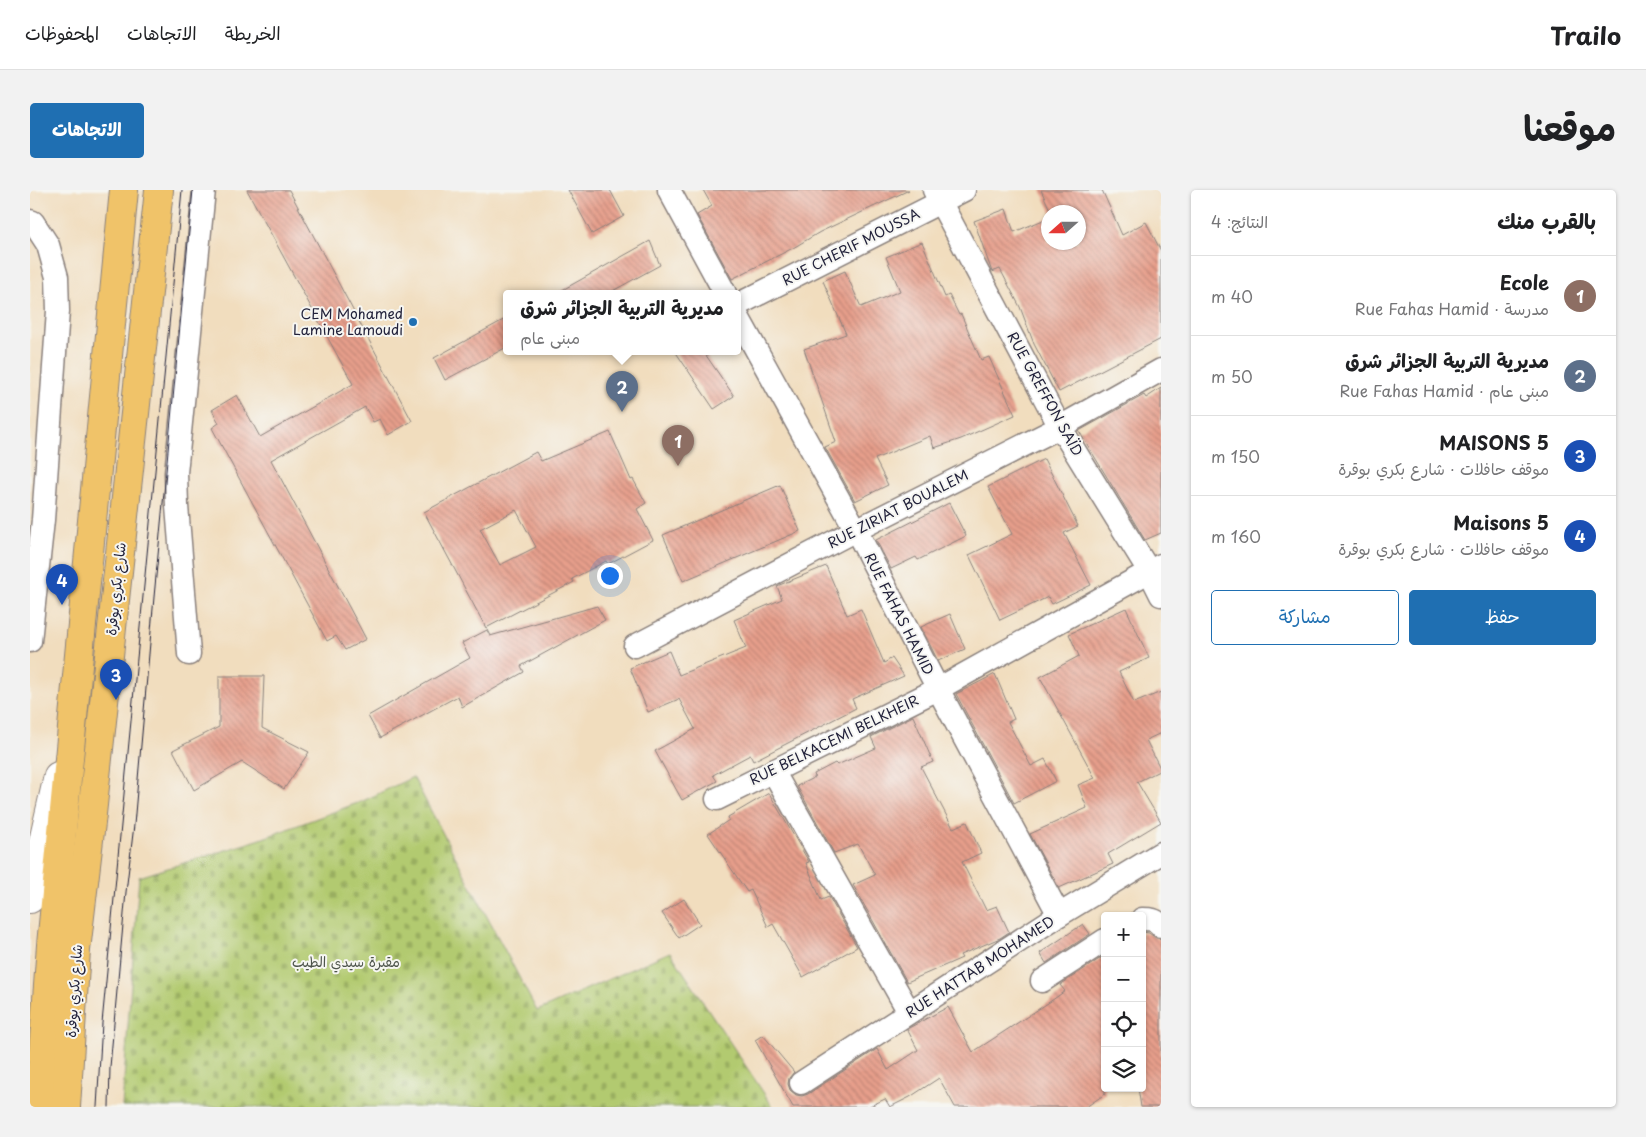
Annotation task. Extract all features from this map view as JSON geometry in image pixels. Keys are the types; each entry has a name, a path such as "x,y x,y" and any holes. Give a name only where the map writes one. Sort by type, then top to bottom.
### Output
{"highway":[{"name":"شارع بكري بوقرة","path":"66,1107 76,950 159,190"},
{"name":"شارع بكري بوقرة","path":"39,1107 51,945 74,709 119,196"}],"street":[{"path":"189,654 176,473 204,190"},
{"path":"669,190 723,290"},
{"name":"RUE CHERIF MOUSSA","path":"741,302 937,196 964,190"},
{"name":"RUE GREFFON SAÏD","path":"937,196 1060,426 1155,568 1161,595"},
{"path":"30,221 48,245 57,277 58,311 43,520 30,641"},
{"name":"RUE FAHAS HAMID","path":"741,322 856,530 938,689 1059,915"},
{"name":"RUE ZIRIAT BOUALEM","path":"635,646 1060,426 1161,370"},
{"name":"RUE BELKACEMI BELKHEIR","path":"717,799 938,689 1155,568"},
{"path":"30,899 74,709"},
{"path":"773,771 909,1012"},
{"name":"RUE HATTAB MOHAMED","path":"801,1083 1059,915 1161,853"},
{"path":"1146,919 1159,922 1161,926"},
{"path":"1042,981 1101,943"}],"green space":[{"name":"مقبرة سيدي الطيب","path":"413,777 537,1011 670,952 773,1107 122,1107 139,877 258,840 363,801"}],"building":[{"path":"247,190 289,190 412,421 388,435 380,419 373,422 365,407 271,460 366,639 345,650 336,636 327,641 212,428 219,423 212,410 237,395 260,437 353,384"},
{"path":"568,190 610,190 624,216 592,234"},
{"path":"703,190 909,190 820,232 732,279 697,215 712,206"},
{"path":"1041,190 1102,190 1122,235 1146,222 1161,251 1161,339 1059,392 1034,344 1020,307 1000,269 992,272 974,221 1006,209 1014,232 1041,221 1041,250 1086,250 1086,205 1048,205"},
{"path":"650,241 660,265 614,290 562,290"},
{"path":"922,242 945,297 949,295 959,315 961,314 981,360 989,357 1015,415 961,439 934,448 930,436 875,459 888,485 855,501 825,447 836,442 804,349 846,334 823,281 845,271 861,307 900,291 886,257"},
{"path":"503,320 503,349 445,380 434,358"},
{"path":"678,355 706,355 734,396 714,409"},
{"path":"1161,388 1161,533 1145,540 1079,431 1144,395 1146,398"},
{"path":"610,432 631,480 633,479 646,503 637,509 653,540 608,564 606,561 572,579 574,582 486,628 424,512 536,452 541,461","holes":["516,510 536,547 500,565 480,529"]},
{"path":"1044,459 1078,526 1064,533 1091,585 1052,604 1048,597 1000,620 969,555 1012,534 988,487"},
{"path":"780,485 800,531 683,581 663,535"},
{"path":"949,503 966,536 918,560 916,557 891,569 876,540"},
{"path":"826,566 847,615 861,609 884,663 892,658 904,676 852,699 856,708 753,761 750,755 713,775 717,781 682,800 655,751 695,729 679,699 648,712 630,668 669,651 679,675 746,648 734,620 782,599 777,586"},
{"path":"597,606 605,620 521,666 524,672 462,707 458,696 380,738 368,716 470,658 462,643 487,630 490,636"},
{"path":"1126,608 1149,658 1119,672 1134,703 1161,692 1161,733 1146,740 1161,770 1137,782 1161,822 1108,854 1113,864 1059,888 1030,834 1087,808 1078,785 1095,778 1040,677 1079,656 1069,634"},
{"path":"950,614 965,649 938,661 921,627"},
{"path":"995,674 1014,719 1008,722 1031,766 1045,759 1056,781 1014,803 956,694"},
{"path":"219,676 264,676 262,728 309,752 284,789 242,762 194,790 173,750 219,727"},
{"path":"913,716 933,762 921,767 953,828 967,822 981,853 962,862 986,910 997,906 1009,932 1000,938 960,955 962,958 907,982 853,885 875,875 858,844 834,853 797,786 815,777 814,774 835,763 837,765 876,748 871,737"},
{"path":"769,793 809,862 806,863 821,900 829,897 857,947 803,977 773,924 768,927 751,890 747,892 708,834 729,820 728,817"},
{"path":"684,899 700,924 679,938 662,913"},
{"path":"1083,924 1090,934 1046,963 1040,953"},
{"path":"1146,933 1161,939 1161,1107 1141,1107 1139,1092 1146,1092"},
{"path":"1101,958 1101,1092 1105,1092 1105,1094 1086,1107 955,1107 939,1078 910,1097 890,1107 885,1099 868,1107 793,1107 755,1040 763,1035 794,1072 789,1078 790,1090 796,1095 802,1096 877,1049 888,1070 918,1050 907,1029 948,1007 973,1052 1065,991 1060,985"}],"tram line":[{"path":"97,1107 102,1023 182,190"},
{"path":"109,1107 110,1067 126,892 134,825 193,190"}],"place":[{"name":"CEM Mohamed Lamine Lamoudi","path":"413,322"},
{"name":"مديرية التربية الجزائر شرق","path":"622,412"},
{"name":"Ecole","path":"678,466"},
{"name":"5 Maisons","path":"62,605"},
{"name":"5 MAISONS","path":"116,700"}]}
